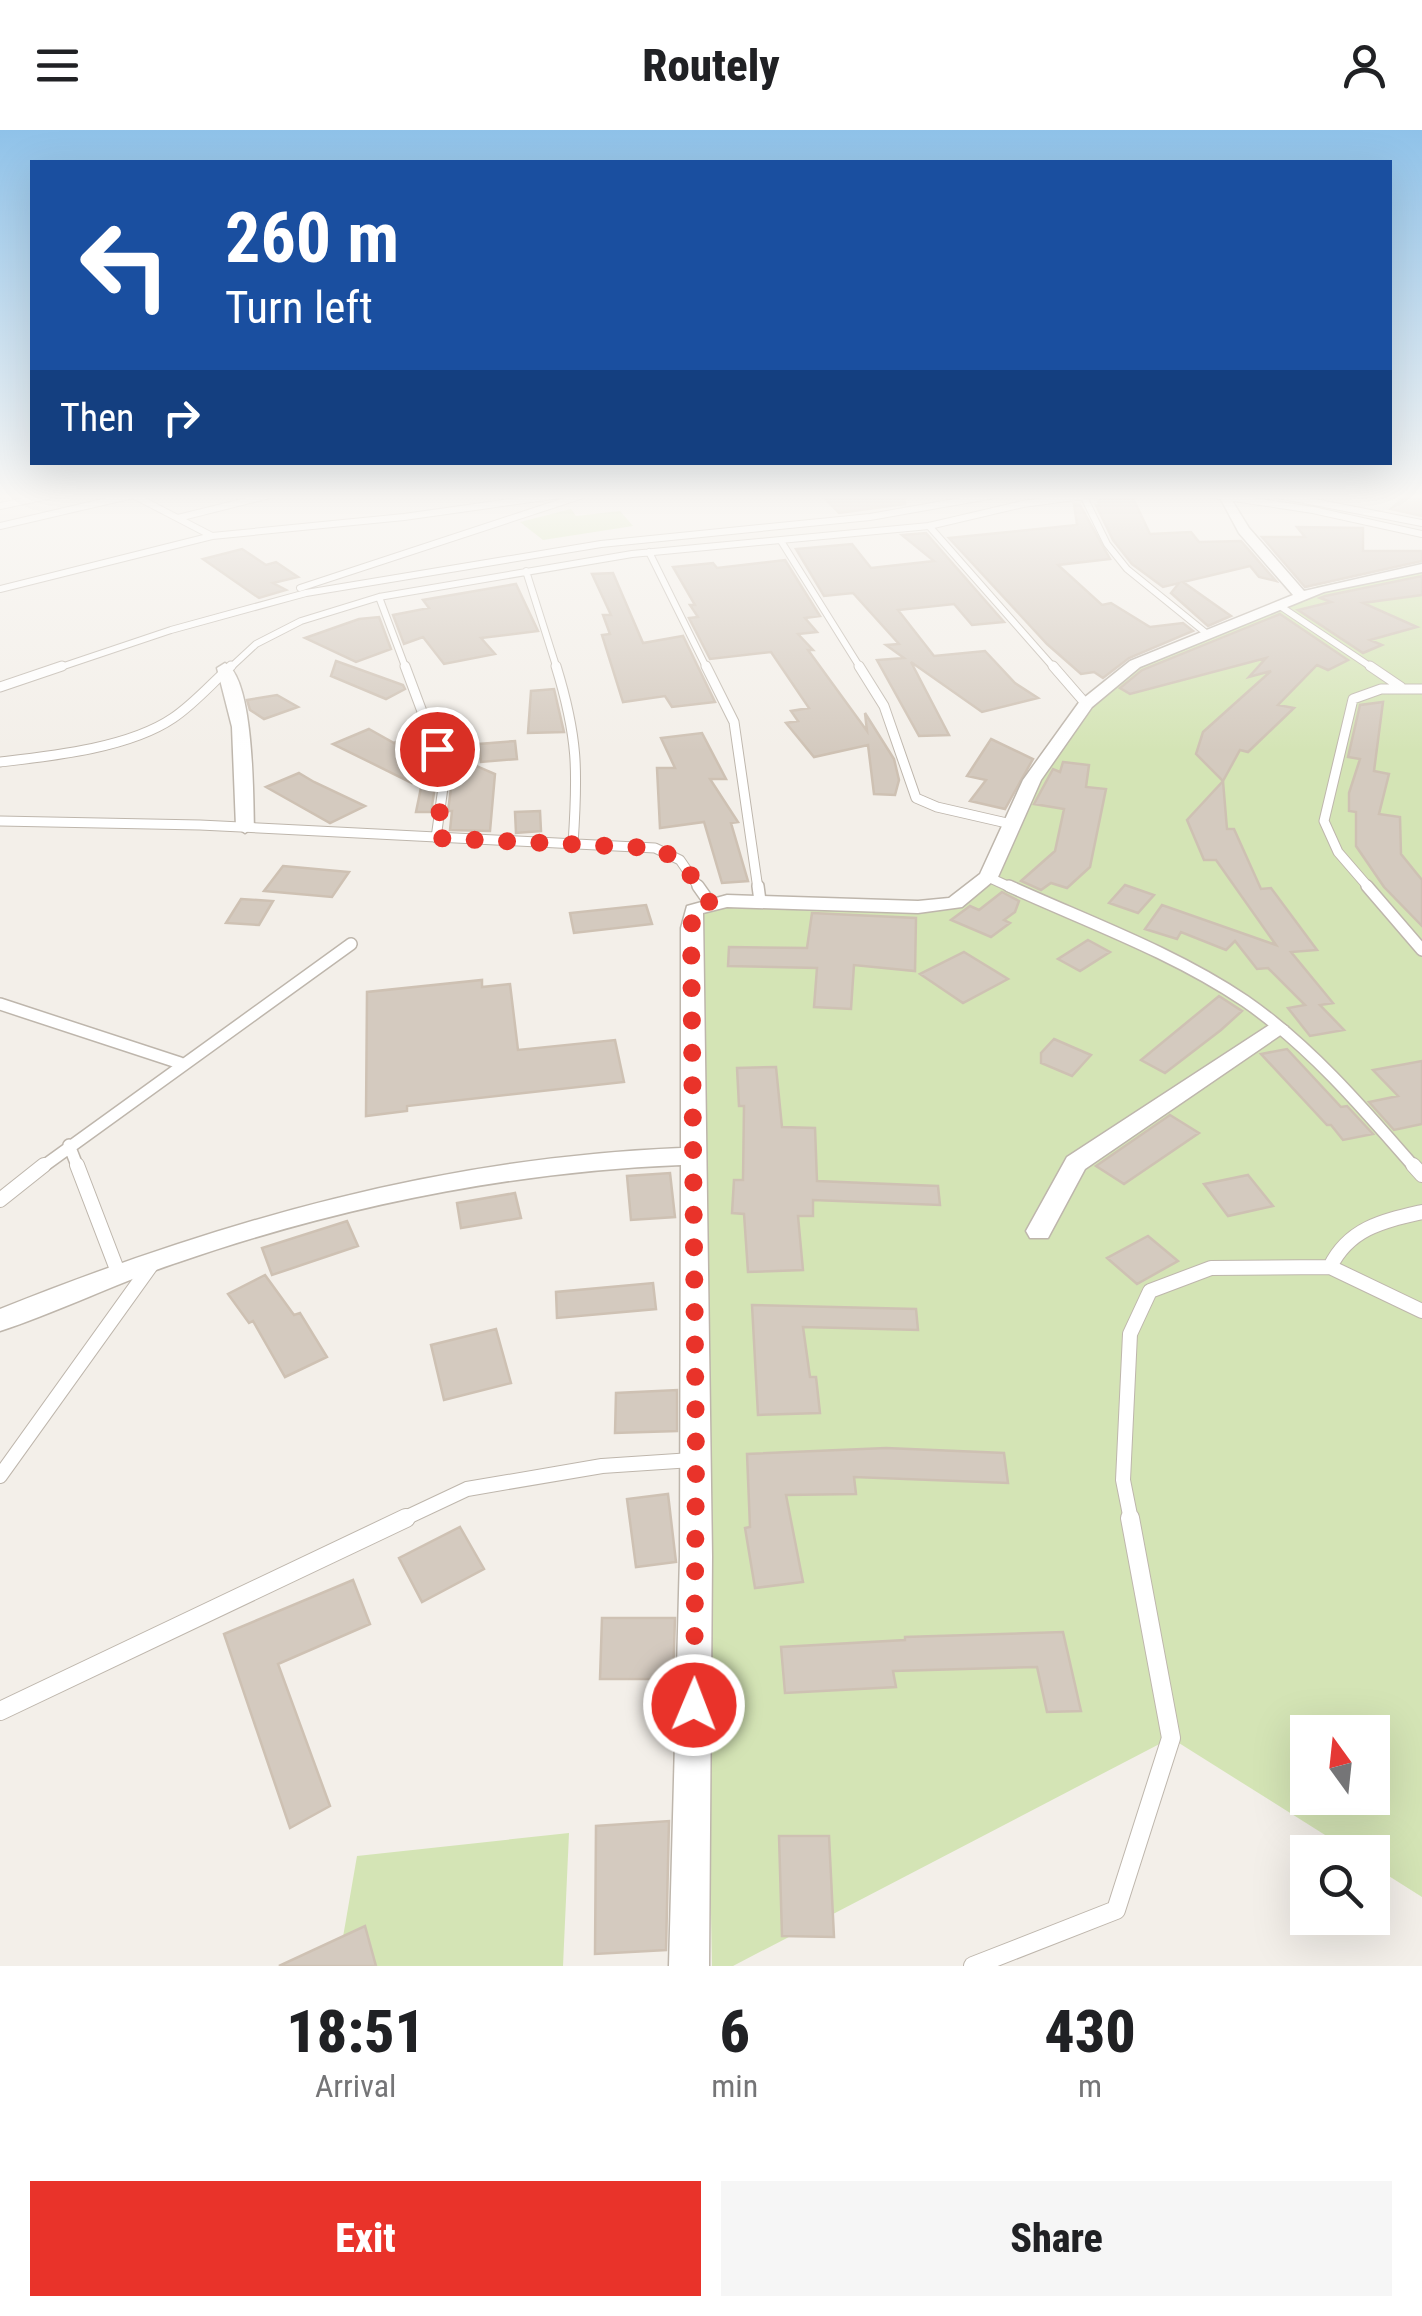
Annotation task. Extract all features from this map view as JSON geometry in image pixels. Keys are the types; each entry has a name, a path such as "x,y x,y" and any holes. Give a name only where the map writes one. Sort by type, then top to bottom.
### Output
{"street":[{"path":"1288,580 1302,596"},
{"path":"689,1966 696,1460 691,928 694,910 710,903 760,901 940,906 972,893 988,876 1003,850 1032,780 1086,704 1135,664 1302,596 1356,580"},
{"path":"225,668 238,700 244,745 245,828"},
{"path":"1039,1231 1076,1162 1278,1026"},
{"path":"0,1320 118,1272 272,1221 436,1184 635,1156 692,1156"}],"lane":[{"path":"0,589 37,580"},
{"path":"296,596 300,587 325,580"},
{"path":"0,687 171,630 296,596 392,580"},
{"path":"0,762 58,755 150,732 175,716 256,644 301,622 379,597 477,580"},
{"path":"529,580 572,714 578,764 572,844"},
{"path":"664,580 734,722 760,901"},
{"path":"804,580 884,706 916,798 1011,824"},
{"path":"976,580 1086,704"},
{"path":"1143,580 1206,633"},
{"path":"379,597 445,774 436,838"},
{"path":"1280,606 1401,686"},
{"path":"1422,689 1401,686 1353,699 1324,821 1338,852 1422,950"},
{"path":"0,821 245,828 655,848 680,860 710,903"},
{"path":"988,876 1218,984 1278,1026 1422,1175"},
{"path":"0,1200 180,1063 351,944"},
{"path":"0,1004 180,1063"},
{"path":"69,1145 118,1272"},
{"path":"1330,1267 1337,1247 1358,1229 1422,1212"},
{"path":"0,1476 155,1261"},
{"path":"973,1966 1116,1910 1171,1738 1123,1480 1130,1334 1150,1291 1211,1268 1330,1267 1422,1311"},
{"path":"0,1711 467,1489 602,1466 696,1460"}],"green space":[{"path":"1349,580 1422,580 1422,1897 1390,1877 1390,1835 1325,1835 1293,1815 1390,1815 1390,1715 1290,1715 1290,1813 1171,1738 733,1966 712,1966 704,1549 701,908 939,905 971,892 1073,724 1138,665 1318,586"},
{"path":"569,1833 563,1966 338,1966 357,1856"}],"building":[{"path":"233,580 287,580 273,583 286,590 259,598"},
{"path":"595,580 616,580 643,643 683,636 715,702 672,707 665,696 623,702 602,635 610,634 603,615 611,615"},
{"path":"680,580 797,580 820,616 805,618 817,632 798,634 867,731 865,713 894,759 899,780 895,795 874,794 868,745 814,757 786,723 798,721 791,711 809,708 771,652 710,659 689,618 698,617 690,605 695,605"},
{"path":"814,580 967,580 1004,622 972,625 954,604 898,610 934,656 985,651 1015,683 1038,698 982,712 911,662 949,735 919,736 877,660 904,658 886,645 899,644 853,593 824,596"},
{"path":"988,580 1074,580 1102,605 1111,603 1150,627 1183,623 1193,631 1129,658 1103,678 1094,672 1081,674 1047,644"},
{"path":"1153,580 1193,580 1183,582 1231,616 1208,626 1171,593 1179,583 1163,587"},
{"path":"1299,580 1338,580 1305,587"},
{"path":"1422,580 1422,595 1363,603 1417,627 1370,640 1382,645 1363,653 1298,610 1331,602 1320,598"},
{"path":"516,584 538,631 481,638 495,654 444,664 423,637 404,644 393,615 429,608 423,600"},
{"path":"1280,614 1348,660 1328,670 1317,665 1278,705 1294,708 1248,752 1240,750 1223,781 1196,754 1203,732 1271,671 1249,677 1266,658 1130,694 1120,688 1142,670"},
{"path":"379,617 391,649 356,662 305,638 359,619"},
{"path":"336,661 405,689 386,699 331,676"},
{"path":"554,689 564,732 528,733 531,691"},
{"path":"277,695 298,707 264,719 250,710 247,700"},
{"path":"1383,702 1374,771 1389,774 1379,814 1400,817 1401,854 1422,880 1422,926 1384,887 1356,846 1356,812 1349,811 1349,793 1360,759 1348,757 1360,705"},
{"path":"369,729 394,743 407,737 426,745 437,774 431,812 416,812 423,778 412,783 333,744"},
{"path":"702,733 726,779 710,779 738,822 731,823 748,881 722,883 704,822 660,828 657,768 675,768 661,738"},
{"path":"991,739 1033,759 1005,809 970,801 986,780 967,776"},
{"path":"515,741 517,759 481,762 479,744"},
{"path":"446,753 495,774 490,831 450,830 453,773"},
{"path":"1063,762 1089,765 1086,787 1106,789 1090,867 1067,888 1051,883 1041,890 1021,881 1055,851 1064,809 1034,804 1053,769 1060,772"},
{"path":"299,773 365,806 330,823 266,787"},
{"path":"1223,781 1227,829 1234,829 1261,889 1271,888 1317,950 1291,952 1333,1003 1320,1005 1344,1030 1310,1036 1288,1008 1305,1005 1268,968 1257,969 1235,941 1226,950 1181,932 1177,939 1145,929 1162,905 1276,945 1216,860 1204,860 1187,820"},
{"path":"540,811 541,831 516,833 515,812"},
{"path":"283,866 349,872 332,897 264,891"},
{"path":"1125,885 1154,895 1138,913 1109,903"},
{"path":"1002,892 1019,901 1015,912 1004,920 1010,923 991,937 951,920 970,906 979,910"},
{"path":"241,899 273,901 259,925 226,923"},
{"path":"646,905 652,924 574,933 570,913"},
{"path":"812,913 916,918 915,971 854,965 851,1009 814,1007 817,968 728,966 729,947 807,948"},
{"path":"1088,940 1110,952 1080,971 1058,959"},
{"path":"964,952 1008,979 963,1003 920,974"},
{"path":"482,980 482,987 510,984 518,1050 615,1040 624,1082 407,1106 407,1111 366,1116 367,992"},
{"path":"1219,996 1242,1011 1221,1030 1165,1073 1141,1060"},
{"path":"1054,1039 1091,1055 1072,1076 1041,1063 1041,1053"},
{"path":"1287,1049 1341,1107 1347,1106 1373,1134 1343,1140 1261,1054"},
{"path":"1422,1061 1422,1124 1394,1130 1369,1102 1398,1096 1373,1070"},
{"path":"776,1067 782,1127 815,1128 817,1181 938,1186 940,1205 813,1200 813,1216 798,1216 803,1270 748,1272 744,1214 732,1213 734,1180 743,1180 744,1106 739,1106 737,1068"},
{"path":"1170,1115 1199,1133 1124,1184 1096,1166"},
{"path":"670,1173 675,1217 631,1220 627,1176"},
{"path":"1248,1175 1273,1206 1228,1216 1204,1184"},
{"path":"515,1193 521,1218 461,1228 457,1203"},
{"path":"347,1221 358,1246 272,1275 262,1248"},
{"path":"1148,1236 1178,1261 1137,1284 1107,1258"},
{"path":"265,1275 294,1315 300,1313 327,1357 285,1377 253,1321 249,1323 228,1294"},
{"path":"653,1283 656,1309 557,1318 556,1292"},
{"path":"752,1305 916,1309 918,1330 803,1327 810,1377 816,1377 820,1413 758,1415"},
{"path":"496,1329 511,1383 444,1400 431,1345"},
{"path":"677,1390 677,1431 615,1433 616,1393"},
{"path":"886,1448 1004,1453 1008,1483 854,1477 856,1494 786,1495 803,1582 755,1588 745,1528 750,1527 747,1454"},
{"path":"668,1494 676,1562 636,1567 627,1499"},
{"path":"460,1527 484,1569 422,1602 399,1558"},
{"path":"353,1580 370,1624 278,1664 330,1806 290,1828 224,1634"},
{"path":"602,1618 675,1618 673,1679 600,1679"},
{"path":"1063,1632 1081,1711 1047,1712 1037,1667 893,1671 896,1687 785,1693 781,1647 905,1637"},
{"path":"669,1821 666,1950 595,1954 596,1826"},
{"path":"779,1836 829,1836 834,1937 782,1936"},
{"path":"365,1926 376,1966 279,1966"}],"route":[{"path":"437,749 445,774 436,838 655,848 680,860 710,903 694,910 691,928 694,1705"}]}
